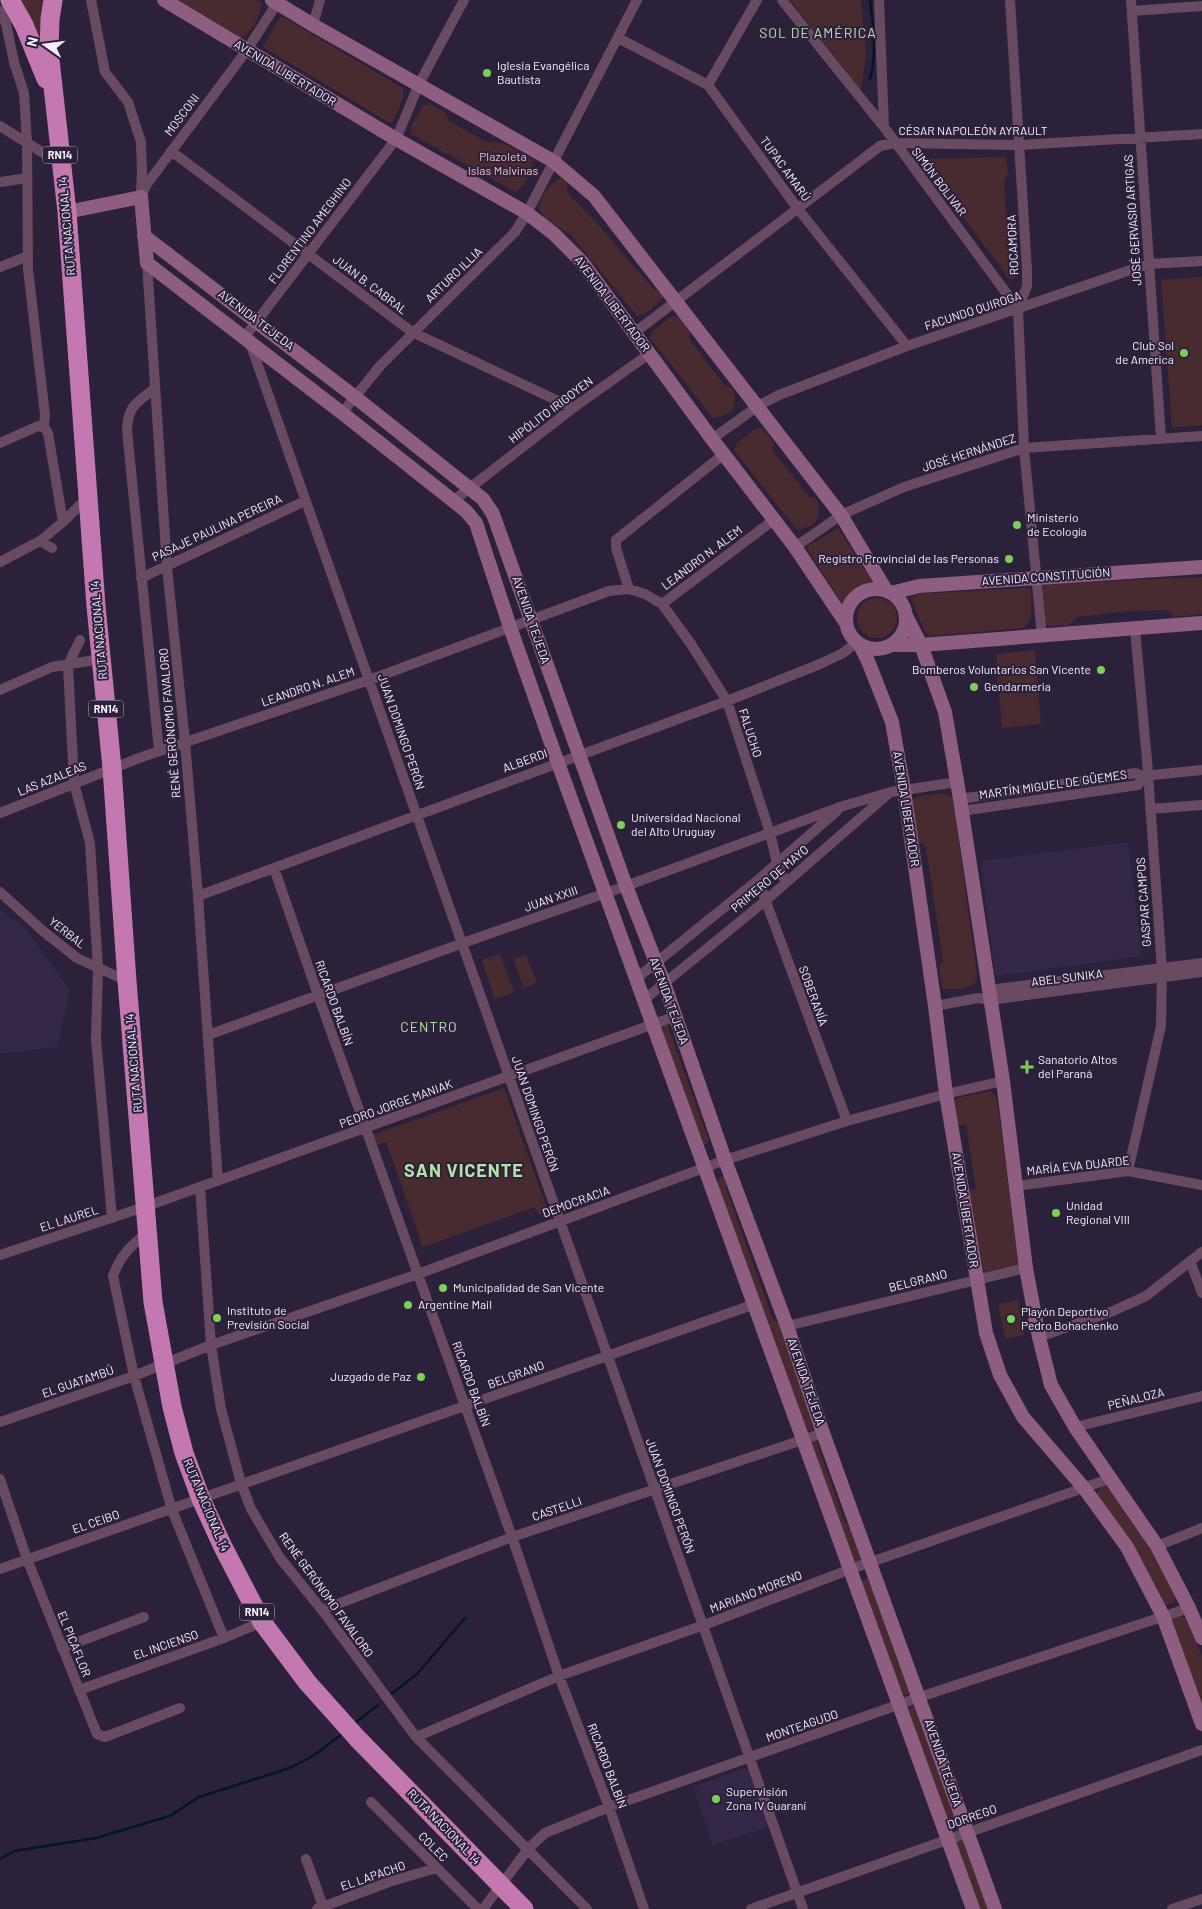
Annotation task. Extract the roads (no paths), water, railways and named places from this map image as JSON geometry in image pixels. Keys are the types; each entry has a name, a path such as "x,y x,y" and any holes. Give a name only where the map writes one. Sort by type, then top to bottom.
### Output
{"highway":[{"name":"RUTA NACIONAL 14","path":"10,0 24,25 53,98"},
{"name":"RUTA NACIONAL 14","path":"53,0 49,50 67,212 153,1302 164,1364 184,1453 201,1499 223,1547 262,1622 307,1682 351,1731 524,1909"}],"main road":[{"name":"AVENIDA LIBERTADOR","path":"164,0 396,139 527,213 554,234 582,262 712,439 775,519 796,547 846,623"},
{"path":"275,1 313,25 553,161 594,196 758,406 840,515 888,591 898,598 904,606 906,616 905,627 900,638 891,645"},
{"path":"67,212 141,197 146,263"},
{"name":"AVENIDA TEJEDA","path":"144,236 355,397 470,488 483,499 493,514 626,886 676,1016 725,1160 787,1326 823,1433 995,1909"},
{"name":"AVENIDA TEJEDA","path":"146,263 342,413 466,511 476,523 510,627 558,762 973,1909"},
{"name":"AVENIDA CONSTITUCIÓN","path":"888,591 919,586 1202,566"},
{"path":"888,591 876,589 866,591 857,596 850,604 846,623 850,634 858,643 877,649 891,645 922,645 1202,623"},
{"path":"906,616 922,645 945,712 1003,1082 1026,1268 1051,1385 1076,1427 1158,1546 1202,1638"},
{"name":"AVENIDA LIBERTADOR","path":"858,643 892,722 897,791 935,1006 946,1094 986,1333 1000,1375 1023,1417 1084,1488 1127,1547 1163,1616 1202,1724"}],"street":[{"path":"91,0 105,72 128,102 141,142 141,197"},
{"path":"313,25 320,0"},
{"name":"FLORENTINO AMEGHINO","path":"247,340 256,321 396,139 419,84 464,0"},
{"path":"624,0 636,3"},
{"path":"708,84 757,0"},
{"name":"SIMÓN BOLIVAR","path":"782,0 884,127 1018,309"},
{"path":"879,0 884,127"},
{"name":"ROCAMORA","path":"1010,0 1028,270 1027,286 1018,309 1024,448 1042,636"},
{"name":"MOSCONI","path":"141,197 147,184 170,151 247,50 275,1"},
{"name":"ARTURO ILLIA","path":"342,413 380,366 412,332 515,232 527,213 636,3"},
{"path":"1131,5 1202,6"},
{"name":"JOSÉ GERVASIO ARTIGAS","path":"1131,5 1161,438"},
{"path":"0,11 6,24 14,62 24,93 27,142 28,256 45,415 44,426 48,433 63,522"},
{"name":"TUPAC AMARÚ","path":"618,38 708,84 798,209 907,346"},
{"path":"0,126 61,164"},
{"name":"CÉSAR NAPOLEÓN AYRAULT","path":"634,333 880,146 894,143 1020,145 1202,134"},
{"name":"JUAN B. CABRAL","path":"170,151 412,332 573,408"},
{"path":"2,179 27,178"},
{"path":"0,267 28,256"},
{"name":"FACUNDO QUIROGA","path":"712,439 758,406 779,395 907,346 1148,264 1202,261"},
{"name":"RENÉ GERÓNOMO FAVALORO","path":"146,263 167,567 185,742 198,896 218,1181"},
{"name":"JUAN DOMINGO PERÓN","path":"247,340 463,943 803,1909"},
{"name":"HIPÓLITO IRIGOYEN","path":"453,501 573,408 649,354"},
{"path":"154,389 137,403 128,415 127,430 158,751"},
{"path":"0,443 38,426 44,426"},
{"name":"JOSÉ HERNÁNDEZ","path":"796,547 840,515 904,487 1024,448 1202,436"},
{"path":"530,621 609,590 629,588 616,548 616,540 724,454"},
{"path":"0,562 40,541 63,522 89,496"},
{"name":"PASAJE PAULINA PEREIRA","path":"141,578 304,500"},
{"name":"LEANDRO N. ALEM","path":"629,588 646,594 662,604 775,519"},
{"path":"40,541 52,548"},
{"name":"FALUCHO","path":"662,604 691,644 727,701 786,883"},
{"name":"LEANDRO N. ALEM","path":"112,768 369,680 530,621"},
{"name":"GASPAR CAMPOS","path":"1128,1171 1161,1026 1162,973 1150,809 1145,776 1135,629"},
{"path":"80,640 68,665 74,783 90,843 98,968 96,1039 112,1218"},
{"name":"ALBERDI","path":"198,896 727,701 820,664 858,643"},
{"path":"0,690 52,668 101,659"},
{"name":"LAS AZALEAS","path":"0,813 112,768"},
{"name":"MARTÍN MIGUEL DE GÜEMES","path":"961,805 980,796 1136,772 1145,776 1202,770"},
{"name":"MARTÍN MIGUEL DE GÜEMES","path":"961,805 1138,785 1145,776"},
{"name":"JUAN XXIII","path":"208,1036 843,806 897,791 957,782"},
{"name":"PRIMERO DE MAYO","path":"645,999 897,791"},
{"path":"1150,809 1202,804"},
{"name":"PRIMERO DE MAYO","path":"637,978 758,880 843,806"},
{"name":"RICARDO BALBÍN","path":"274,868 512,1537 559,1676 609,1807 644,1909"},
{"name":"SOBERANÍA","path":"758,880 764,901 847,1121"},
{"name":"YERBAL","path":"0,892 76,958 127,981"},
{"name":"ABEL SUNIKA","path":"1162,973 1202,963"},
{"name":"ABEL SUNIKA","path":"935,1006 990,995 1162,973 1202,972"},
{"name":"PEDRO JORGE MANIAK","path":"146,1206 676,1016"},
{"name":"DEMOCRACIA","path":"164,1364 211,1345 418,1274 725,1160 847,1121 946,1094 1003,1082"},
{"name":"MARÍA EVA DUARDE","path":"1016,1186 1128,1171 1202,1184"},
{"name":"RENÉ GERÓNOMO FAVALORO","path":"200,1187 211,1345 221,1409 241,1483 251,1509 280,1558 322,1610 416,1737 587,1909"},
{"name":"EL LAUREL","path":"0,1255 146,1206"},
{"path":"148,1232 131,1246 118,1262 113,1276 134,1376 172,1510 224,1638"},
{"path":"1040,1337 1113,1311 1146,1296 1202,1252"},
{"path":"1190,1261 1202,1293"},
{"name":"BELGRANO","path":"787,1326 1026,1268"},
{"name":"BELGRANO","path":"201,1499 241,1483 755,1304"},
{"name":"EL GUATAMBÚ","path":"0,1422 164,1364"},
{"name":"PEÑALOZA","path":"1076,1427 1202,1396"},
{"name":"CASTELLI","path":"322,1610 512,1537 823,1433"},
{"name":"MARIANO MORENO","path":"416,1737 559,1676 704,1625 870,1562 1110,1478"},
{"name":"EL PICAFLOR","path":"0,1479 27,1559 97,1734 105,1737 180,1708"},
{"name":"EL CEIBO","path":"0,1569 201,1499"},
{"path":"1158,1546 1202,1528"},
{"name":"MONTEAGUDO","path":"483,1909 528,1850 545,1833 609,1807 751,1757 1189,1608"},
{"path":"62,1648 144,1617"},
{"name":"EL INCIENSO","path":"79,1690 224,1638 262,1622"},
{"name":"DORREGO","path":"751,1909 1202,1750"},
{"name":"COLEC","path":"370,1802 478,1909"},
{"path":"306,1859 322,1908"},
{"name":"EL LAPACHO","path":"322,1908 389,1882 436,1868"},
{"path":"1172,1909 1202,1899"}],"waterway":[{"path":"870,0 874,50 870,79"},
{"path":"390,1695 417,1674 465,1618"},
{"path":"355,1723 378,1705"},
{"path":"0,1859 15,1851 96,1838 170,1816 199,1797 290,1768 313,1756 342,1734"}],"place":[{"name":"Iglesia Evangélica Bautista","path":"487,73"},
{"name":"Club Sol de America","path":"1184,353"},
{"name":"Ministerio de Ecología","path":"1017,525"},
{"name":"Registro Provincial de las Personas","path":"1009,559"},
{"name":"Bomberos Voluntarios San Vicente","path":"1101,670"},
{"name":"Gendarmeria","path":"974,687"},
{"name":"Universidad Nacional del Alto Uruguay","path":"621,825"},
{"name":"Sanatorio Altos del Paraná","path":"1027,1067"},
{"name":"Unidad Regional VIII","path":"1056,1213"},
{"name":"Municipalidad de San Vicente","path":"443,1288"},
{"name":"Argentine Mail","path":"408,1305"},
{"name":"Instituto de Previsión Social","path":"217,1318"},
{"name":"Playón Deportivo Pedro Bohachenko","path":"1011,1319"},
{"name":"Juzgado de Paz","path":"421,1377"},
{"name":"Supervisión Zona IV Guaraní","path":"716,1799"}],"district":[{"name":"SOL DE AMÉRICA","path":"818,33"},
{"name":"CENTRO","path":"429,1027"},
{"name":"SAN VICENTE","path":"464,1171"}],"park label":[{"name":"Plazoleta Islas Malvinas","path":"503,164"}]}
